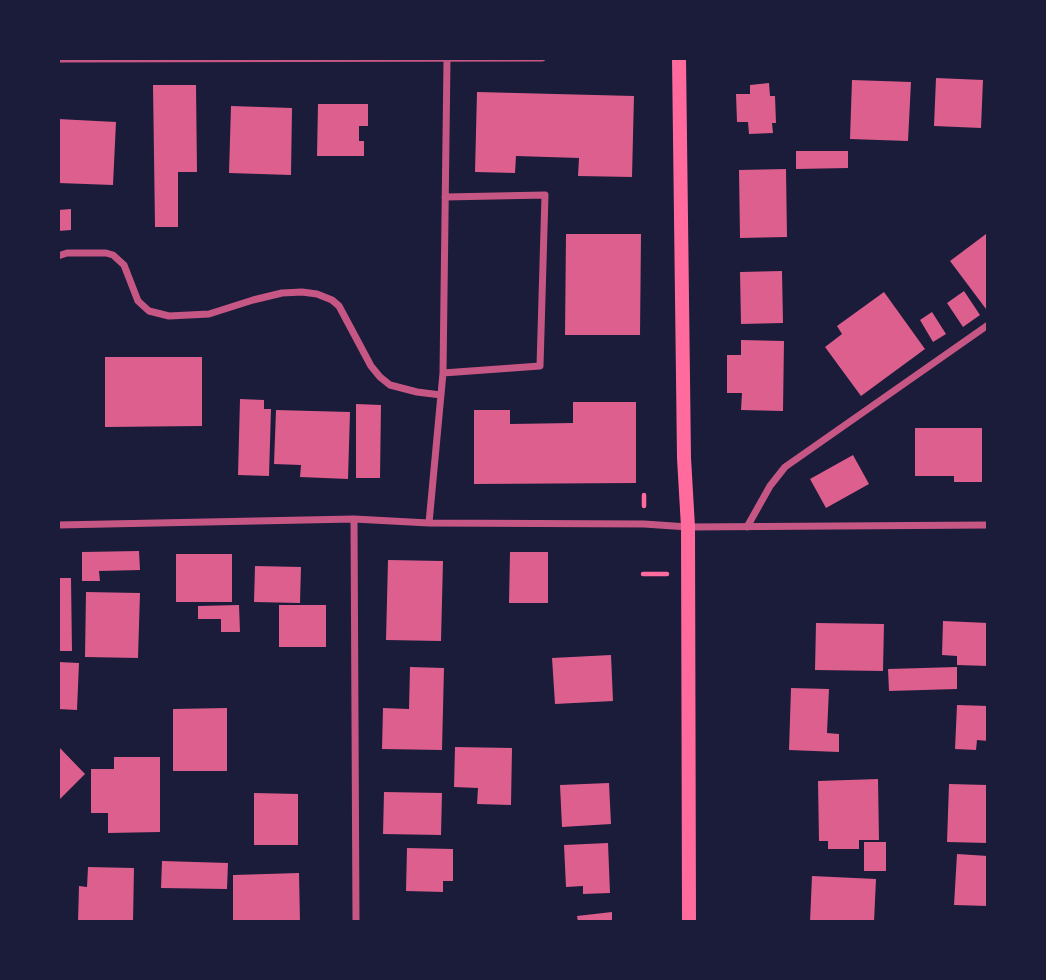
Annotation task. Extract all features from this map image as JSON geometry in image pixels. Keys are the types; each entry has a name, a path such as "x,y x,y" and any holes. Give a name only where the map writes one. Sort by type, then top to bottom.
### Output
{"main road":[{"path":"679,58 684,458 688,527 689,922"}],"street":[{"path":"58,59 542,58"},
{"path":"429,523 443,373 447,60"},
{"path":"443,373 540,366 545,195 445,197"},
{"path":"58,256 106,253 113,255 124,265 138,301 149,311 169,316 209,314 282,293 317,294 339,306 371,366 380,377 390,385 441,395"},
{"path":"747,527 770,486 785,467 988,325"},
{"path":"58,525 354,519 429,523 643,524 688,527 988,525"},
{"path":"354,519 356,922"}],"building":[{"path":"936,78 983,80 981,128 934,126"},
{"path":"852,80 911,82 908,141 850,139"},
{"path":"769,83 770,96 775,96 776,123 772,123 773,133 749,134 748,122 737,122 736,94 750,94 750,85"},
{"path":"153,85 196,85 197,172 178,172 178,227 155,227"},
{"path":"477,92 634,96 632,177 578,176 579,158 516,156 515,173 475,172"},
{"path":"318,104 368,104 368,126 359,126 359,141 364,141 364,156 317,156"},
{"path":"231,106 292,108 291,175 229,173"},
{"path":"58,119 116,122 113,185 58,183"},
{"path":"796,151 848,151 848,168 796,169"},
{"path":"786,169 787,237 740,238 739,170"},
{"path":"71,209 71,230 58,231 58,210"},
{"path":"566,234 641,234 640,335 565,335"},
{"path":"986,234 988,307 986,309 950,261"},
{"path":"782,271 783,323 741,324 740,272"},
{"path":"964,291 980,315 963,327 947,303"},
{"path":"884,292 925,349 861,396 825,347 842,334 837,326"},
{"path":"932,312 946,334 933,342 920,320"},
{"path":"741,340 784,341 783,411 741,410 742,393 727,393 727,355 741,355"},
{"path":"105,357 202,357 202,426 105,427"},
{"path":"240,399 264,400 264,409 271,409 269,476 238,475"},
{"path":"573,402 636,402 636,483 474,484 474,410 510,410 510,424 573,423"},
{"path":"356,404 381,405 380,478 356,478"},
{"path":"276,410 350,412 348,479 300,477 301,465 274,464"},
{"path":"915,428 982,428 982,482 954,482 954,476 915,476"},
{"path":"853,455 869,484 826,508 810,479"},
{"path":"139,551 140,570 99,571 100,581 82,581 82,552"},
{"path":"510,552 548,552 548,603 509,603"},
{"path":"176,554 232,554 232,602 176,602"},
{"path":"388,560 443,561 441,641 386,640"},
{"path":"255,566 301,567 300,603 254,602"},
{"path":"58,578 71,578 72,651 58,651"},
{"path":"86,592 140,593 138,658 85,657"},
{"path":"239,605 240,632 221,632 221,619 198,619 198,606"},
{"path":"279,605 326,605 326,647 279,647"},
{"path":"943,621 988,623 988,666 957,665 957,656 942,655"},
{"path":"816,623 884,624 883,671 815,670"},
{"path":"611,655 613,701 555,704 552,658"},
{"path":"58,662 79,663 77,710 58,709"},
{"path":"410,667 444,668 442,750 382,749 383,708 409,709"},
{"path":"957,667 957,689 889,691 888,669"},
{"path":"791,688 829,689 827,733 839,734 839,752 789,750"},
{"path":"957,705 988,706 988,741 977,740 976,750 955,749"},
{"path":"227,708 227,771 173,771 173,709"},
{"path":"58,746 85,774 59,800 58,799"},
{"path":"455,747 512,748 511,805 477,804 478,788 454,787"},
{"path":"114,757 160,757 160,832 108,833 108,813 91,813 91,769 114,769"},
{"path":"878,779 879,840 859,840 859,849 828,849 828,841 819,841 818,781"},
{"path":"609,783 611,824 562,827 560,785"},
{"path":"949,784 988,785 988,843 947,842"},
{"path":"384,792 442,793 441,835 383,834"},
{"path":"254,793 298,794 298,845 254,845"},
{"path":"864,842 886,842 886,871 864,871"},
{"path":"608,843 610,893 583,894 583,886 566,887 564,845"},
{"path":"407,848 453,849 453,881 443,881 443,892 406,891"},
{"path":"957,854 988,856 988,906 954,905"},
{"path":"162,861 228,863 227,889 161,888"},
{"path":"88,867 134,868 133,922 78,922 79,886 87,887"},
{"path":"299,873 300,922 233,922 233,875"},
{"path":"812,876 876,879 874,922 810,922"},
{"path":"612,912 612,922 578,922 577,916"}]}
